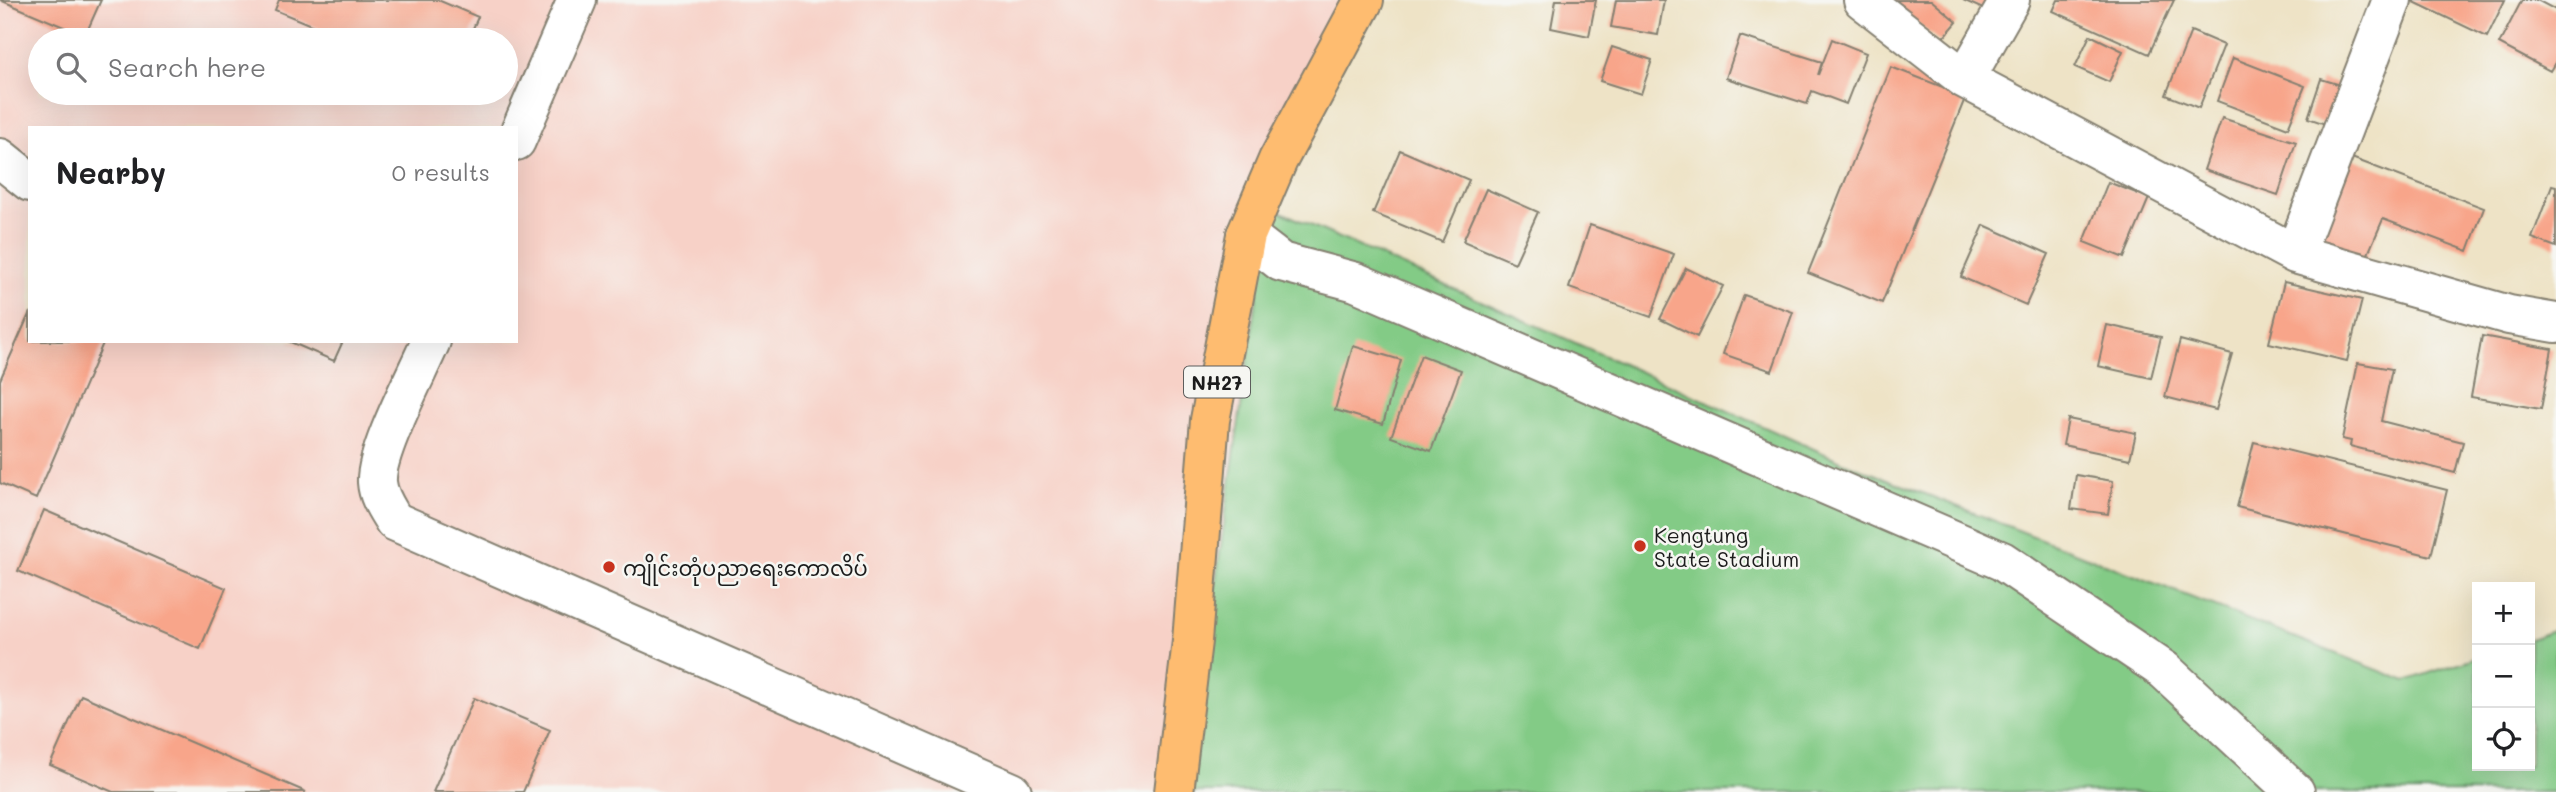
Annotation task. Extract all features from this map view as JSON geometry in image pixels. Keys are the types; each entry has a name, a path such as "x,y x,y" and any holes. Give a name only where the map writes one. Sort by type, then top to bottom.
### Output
{"highway":[{"name":"NH27","path":"1174,792 1192,641 1210,420 1247,235 1278,160 1364,0"}],"street":[{"path":"518,136 577,0"},
{"path":"1863,0 1965,79 2295,254 2509,315 2556,323"},
{"path":"1965,79 2010,0"},
{"path":"2295,254 2392,0"},
{"path":"0,158 28,180"},
{"path":"1247,235 1281,262 1356,282 2002,561 2164,670 2295,792"},
{"path":"430,343 384,450 377,481 382,502 394,521 1012,792"}],"shaded area":[{"name":"ကျိုင်းတုံပညာရေးကောလိပ်","path":"0,0 1352,0 1270,207 1185,792 0,792"}],"green space":[{"name":"Kengtung State Stadium","path":"1270,207 1843,462 2406,681 2472,659 2472,771 2535,771 2535,637 2556,630 2556,792 1185,792"}],"building":[{"path":"0,0 101,0 89,28 66,28"},
{"path":"279,0 438,0 478,17 473,28 318,28 275,10"},
{"path":"1556,0 1596,0 1589,36 1551,28"},
{"path":"1616,0 1664,0 1658,35 1611,27"},
{"path":"1890,0 1931,0 1957,22 1940,42"},
{"path":"1963,0 1988,0 1983,9"},
{"path":"2058,0 2174,0 2149,54 2053,11"},
{"path":"2410,0 2505,0 2487,37"},
{"path":"2522,0 2537,0 2556,10 2556,61 2550,71 2499,44"},
{"path":"2191,31 2224,45 2199,108 2166,95"},
{"path":"2090,35 2123,51 2109,82 2075,67"},
{"path":"1740,36 1822,62 1818,75 1832,39 1866,53 1846,104 1812,91 1807,104 1726,78"},
{"path":"1612,47 1652,60 1641,94 1600,81"},
{"path":"2233,58 2305,86 2288,128 2217,101"},
{"path":"1891,67 1966,96 1882,303 1808,273"},
{"path":"2321,79 2344,86 2331,126 2308,118"},
{"path":"2222,118 2296,142 2278,195 2204,170"},
{"path":"1400,150 1469,180 1442,242 1373,213"},
{"path":"2349,157 2484,208 2468,251 2383,219 2365,261 2320,243"},
{"path":"2108,182 2149,198 2124,258 2084,242"},
{"path":"2552,185 2556,186 2556,247 2532,238"},
{"path":"1486,189 1538,212 1515,263 1463,241"},
{"path":"1590,225 1674,254 1651,317 1569,288"},
{"path":"1984,225 2049,254 2026,305 1961,277"},
{"path":"1686,268 1723,286 1697,337 1660,319"},
{"path":"2284,282 2362,300 2347,361 2269,343"},
{"path":"1744,295 1793,312 1772,371 1723,354"},
{"path":"28,317 28,343 103,343 36,499 0,483 0,380"},
{"path":"2107,325 2161,337 2151,378 2098,366"},
{"path":"2482,336 2552,349 2541,409 2471,397"},
{"path":"2180,340 2232,354 2216,410 2165,397"},
{"path":"293,343 342,343 334,361"},
{"path":"1353,346 1401,360 1383,424 1335,410"},
{"path":"1421,355 1461,370 1431,451 1391,437"},
{"path":"2358,363 2392,369 2381,421 2463,442 2455,473 2350,446 2351,441 2342,439"},
{"path":"2068,419 2136,433 2130,459 2063,445"},
{"path":"2254,442 2447,490 2431,556 2237,507"},
{"path":"2076,475 2113,481 2108,514 2071,509"},
{"path":"44,510 226,588 200,649 18,571"},
{"path":"81,695 306,792 113,792 50,765"},
{"path":"474,698 550,730 523,792 433,792"}],"place":[{"name":"Kengtung State Stadium","path":"1640,546"},
{"name":"ကျိုင်းတုံပညာရေးကောလိပ်","path":"609,567"}]}
